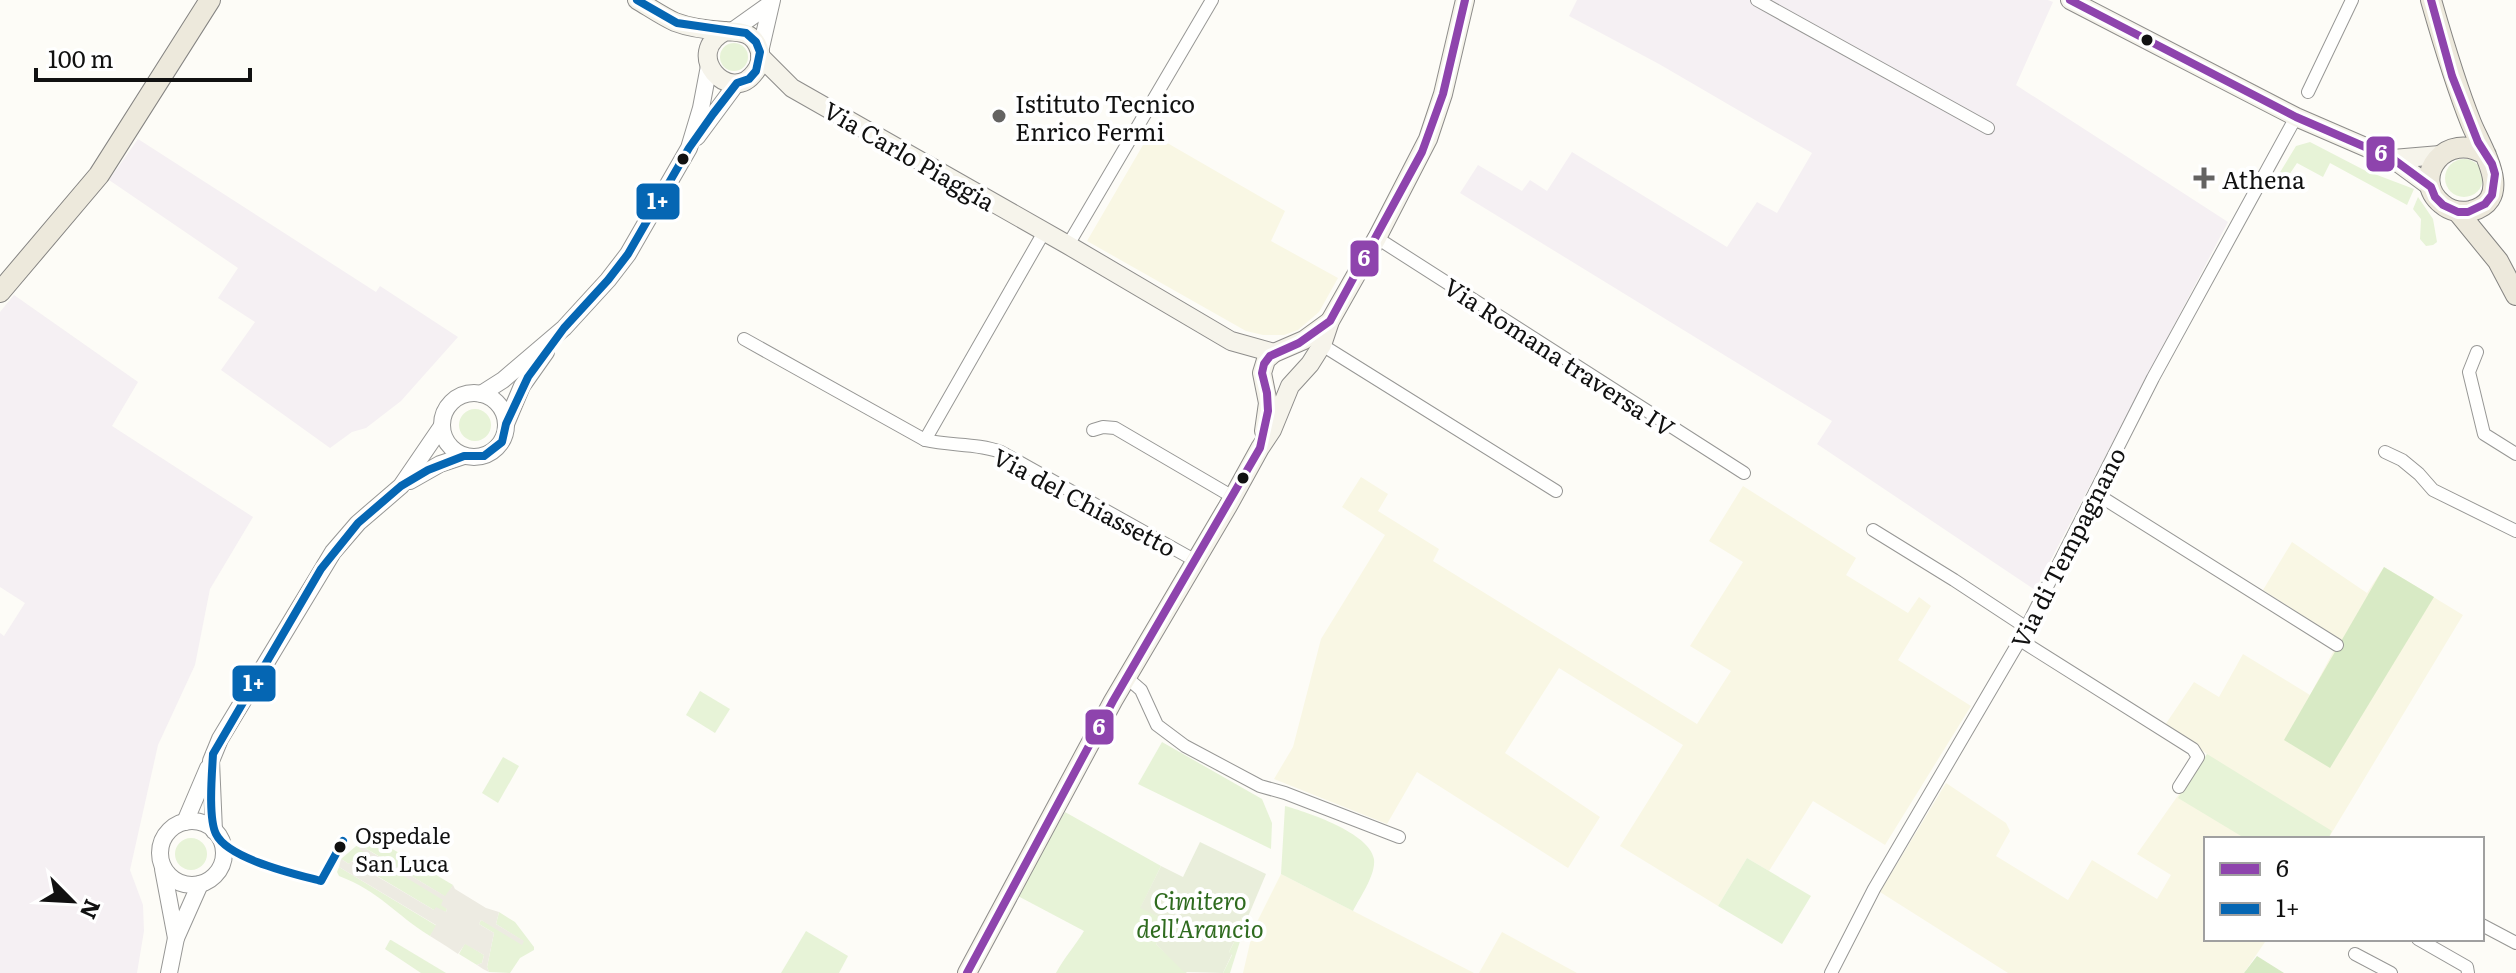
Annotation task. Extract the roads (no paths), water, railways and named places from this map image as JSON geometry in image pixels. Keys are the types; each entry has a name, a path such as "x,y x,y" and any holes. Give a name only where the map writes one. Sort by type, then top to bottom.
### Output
{"main road":[{"path":"0,292 99,175 210,0"},
{"name":"Via Carlo Piaggia","path":"637,0 677,23 740,31 752,37 760,54 792,88 1231,341 1278,353"},
{"path":"1264,376 1274,387 1294,381 1322,345 1330,321 1377,238 1433,126 1465,0"},
{"path":"2070,0 2296,117 2393,159 2431,187"},
{"path":"2431,0 2452,76 2492,164 2495,185 2492,195 2485,204 2468,212 2458,212 2443,205 2431,187 2430,175 2449,151 2452,76"},
{"path":"677,23 718,78 727,82 743,81 792,88"},
{"path":"708,61 713,40 729,31"},
{"path":"743,81 756,71 760,54"},
{"path":"2393,159 2468,146 2486,155"},
{"path":"2485,204 2498,261"},
{"path":"2458,212 2498,261 2516,295"},
{"path":"1260,448 1268,411 1264,364 1330,321"},
{"name":"Via Carlo Piaggia","path":"1231,341 1264,376"},
{"path":"967,973 1126,677 1272,430 1294,381 1298,362 1291,355 1278,353"}],"street":[{"path":"1068,245 1212,0"},
{"path":"1757,0 1988,128"},
{"path":"2308,92 2352,0"},
{"path":"729,31 771,2"},
{"path":"760,54 771,2"},
{"path":"689,148 701,108 708,61"},
{"path":"185,822 220,739 327,560 358,523 401,486 428,470 464,456 480,457 502,442 506,424 528,377 564,328 628,254 689,148 743,81"},
{"name":"Via di Tempagnano","path":"1831,973 1874,889 2024,634 2167,352 2296,117"},
{"path":"925,440 1044,232"},
{"name":"Via Romana traversa IV","path":"1377,238 1744,473"},
{"path":"481,394 503,380 564,328"},
{"name":"Via del Chiassetto","path":"744,339 925,440 1001,452 1196,561"},
{"path":"1322,345 1556,491"},
{"path":"2477,352 2469,372 2484,434 2516,454"},
{"path":"401,486 442,426 452,402 466,394 491,398 505,415 506,424"},
{"path":"442,426 448,443 464,456"},
{"path":"1093,430 1115,428 1233,497"},
{"path":"2385,452 2402,460 2433,490 2516,531"},
{"path":"2095,493 2337,645"},
{"path":"1873,530 1954,580 2024,634 2193,749 2198,757 2179,787"},
{"path":"1126,677 1141,690 1157,725 1185,746 1260,786 1399,837"},
{"path":"211,761 214,831"},
{"path":"162,863 167,873 177,881 200,884 214,877 223,859 222,844 214,831 204,824 185,822 164,838 160,853 176,938"},
{"path":"169,973 176,938 200,884"},
{"path":"2484,926 2516,943"},
{"path":"2422,941 2467,967 2468,973"},
{"path":"2355,954 2391,973"}],"place":[{"name":"Istituto Tecnico Enrico Fermi","path":"999,116"},
{"name":"Athena","path":"2204,178"},
{"name":"Ospedale San Luca","path":"340,847"}],"park label":[{"name":"Cimitero dell'Arancio","path":"1200,913"}]}
